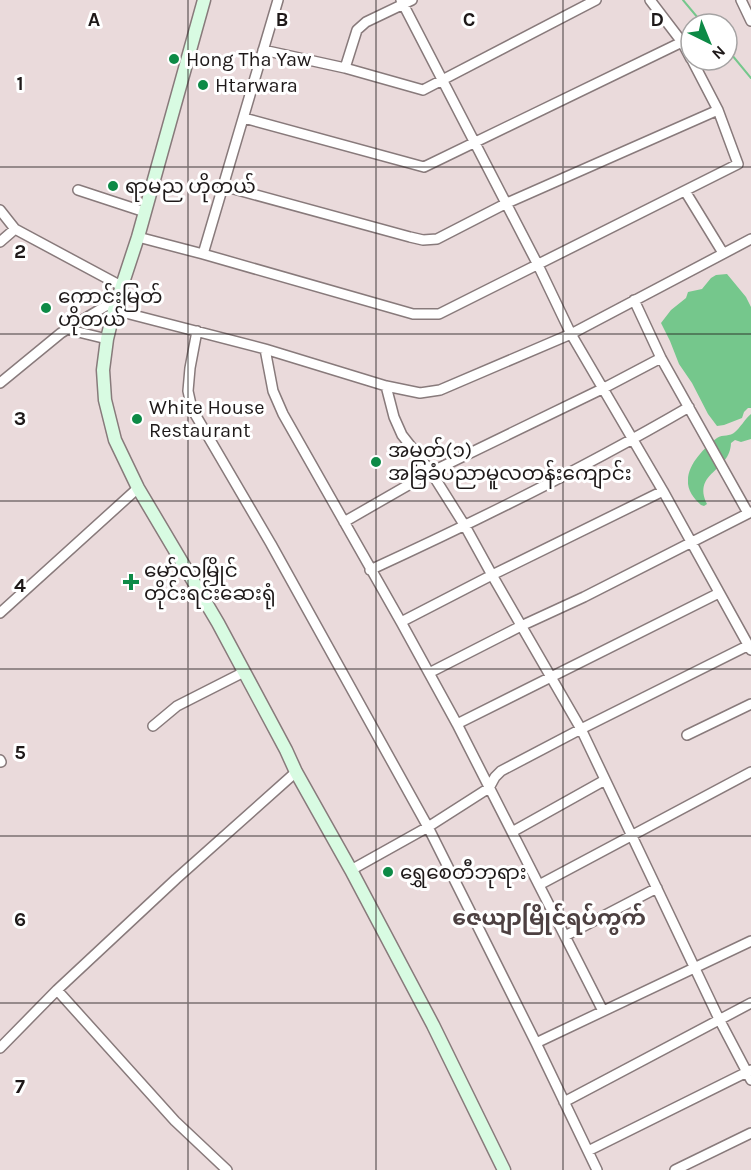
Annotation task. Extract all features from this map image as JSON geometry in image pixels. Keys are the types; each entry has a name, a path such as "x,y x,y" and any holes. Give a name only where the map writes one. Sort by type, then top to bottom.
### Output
{"main road":[{"path":"204,0 107,339 103,370 105,400 115,440 138,488 218,623 296,772 351,870 433,1025 504,1170"}],"street":[{"path":"203,254 278,0"},
{"path":"263,50 345,68 423,90 596,0"},
{"path":"650,0 679,38"},
{"path":"741,0 751,21"},
{"path":"345,68 357,30 366,22 405,2 442,81 538,265 571,334 663,491 750,648 581,729 501,771 489,788 428,827 351,870"},
{"path":"244,118 424,167 679,43"},
{"path":"138,237 413,314 439,314 738,164 718,110 698,72"},
{"path":"223,186 423,240 437,239 505,204 718,110"},
{"path":"78,190 145,212"},
{"path":"685,190 723,253"},
{"path":"0,210 15,229 121,292 66,329 1,380"},
{"path":"0,242 15,229"},
{"path":"114,310 265,349 386,386 420,393 440,390 571,334 751,239"},
{"path":"429,673 749,512 661,358 634,300"},
{"path":"66,329 107,339"},
{"path":"196,331 188,391 192,409 271,544 428,827 597,1170"},
{"path":"265,349 273,391 283,414 457,724 603,1011"},
{"path":"344,522 431,472 661,358"},
{"path":"386,386 394,417 402,435 431,472 465,526 581,729 719,1019 750,1074 588,1150"},
{"path":"370,570 465,526 632,440 689,407"},
{"path":"0,613 138,488"},
{"path":"401,622 663,491"},
{"path":"457,724 719,593"},
{"path":"153,726 177,706 244,672"},
{"path":"687,735 751,704"},
{"path":"0,1048 57,990 176,879 296,772"},
{"path":"539,885 751,772"},
{"path":"512,832 605,780"},
{"path":"565,936 657,888"},
{"path":"536,1043 751,941"},
{"path":"57,990 175,1121 227,1170"},
{"path":"564,1102 751,1003"},
{"path":"675,1170 751,1133"}],"shaded area":[{"path":"727,274 746,297 751,307 751,408 744,412 742,418 717,426 679,364 661,323 671,310 686,298 688,292 702,289 716,275"},
{"path":"751,414 751,439 741,442 735,440 731,443 725,460 704,485 707,504 701,505 691,494 688,484 694,462 712,442 719,437 733,434"}],"waterway":[{"path":"683,0 693,12"},
{"path":"739,64 751,78"}],"place":[{"name":"Hong Tha Yaw","path":"174,59"},
{"name":"Htarwara","path":"203,85"},
{"name":"ရာမည ဟိုတယ်","path":"113,186"},
{"name":"ကောင်းမြတ် ဟိုတယ်","path":"46,308"},
{"name":"White House Restaurant","path":"137,419"},
{"name":"အမှတ်(၁) အခြခံပညာမူလတန်းကျောင်း","path":"376,462"},
{"name":"မော်လမြိုင် တိုင်းရင်းဆေးရုံ","path":"131,582"},
{"name":"ရွှေစေတီဘုရား","path":"388,872"}],"district":[{"name":"ဇေယျာမြိုင်ရပ်ကွက်","path":"549,917"}]}
